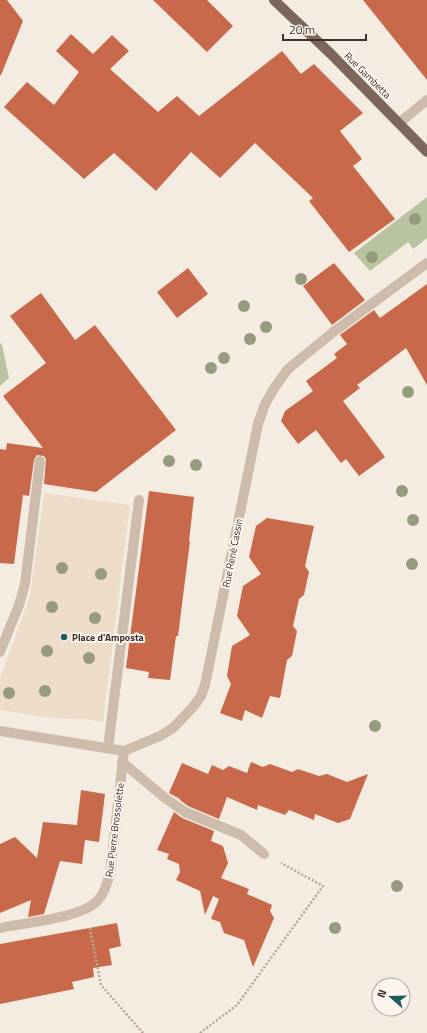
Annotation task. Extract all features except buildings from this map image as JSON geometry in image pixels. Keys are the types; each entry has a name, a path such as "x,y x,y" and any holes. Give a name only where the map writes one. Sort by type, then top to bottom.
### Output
{"main road":[{"name":"Rue Gambetta","path":"274,0 332,55 427,152"}],"street":[{"path":"399,123 427,100"},
{"name":"Rue René Cassin","path":"124,751 160,736 173,728 183,719 201,696 205,685 258,424 265,404 275,387 288,369 332,333 427,263"},
{"path":"0,652 19,604 25,584 40,461"},
{"path":"108,748 139,500"},
{"path":"0,731 124,751"},
{"name":"Rue Pierre Brossolette","path":"0,928 77,913 96,902 106,888 110,873 124,751"},
{"path":"122,762 165,798 186,812 241,835 264,854"}],"path":[{"path":"200,1033 237,1005 323,886 264,854"},
{"path":"86,908 101,985 143,1033"}],"green space":[{"path":"427,197 427,238 413,249 408,242 370,271 354,253"},
{"path":"0,343 2,345 9,378 0,386"}],"shaded area":[{"name":"Place d'Amposta","path":"44,493 130,505 103,722 83,719 53,718 0,710 0,678 30,596"}],"place":[{"name":"Place d'Amposta","path":"64,637"}]}
